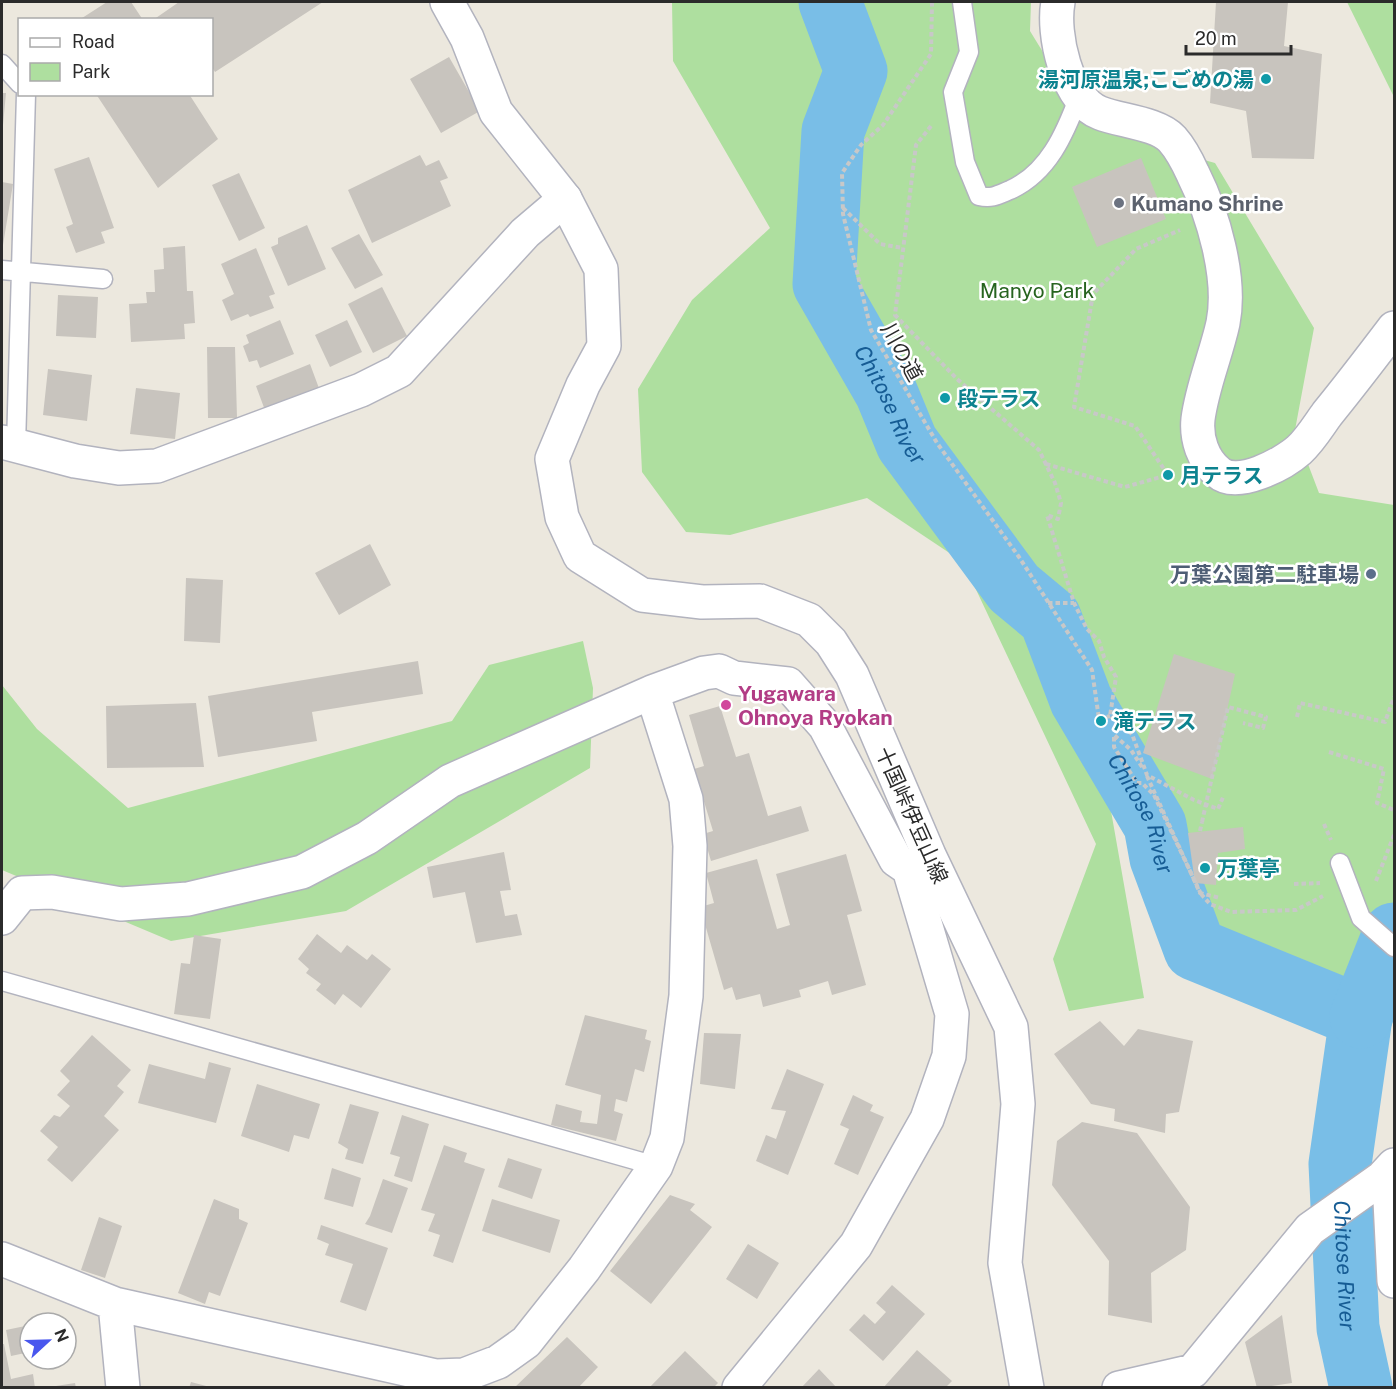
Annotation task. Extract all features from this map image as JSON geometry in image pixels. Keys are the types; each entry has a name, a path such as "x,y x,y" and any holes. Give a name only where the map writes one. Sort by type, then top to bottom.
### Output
{"street":[{"name":"十国峠伊豆山線","path":"447,2 467,38 496,112 565,198 601,269 603,346 583,385 552,459 562,517 580,556 642,595 702,602 760,601 809,620 831,642 852,675 919,862 1011,1027 1018,1104 1005,1263 1027,1388"},
{"path":"1058,2 1056,14 1060,48 1074,91 1098,113 1145,125 1171,138 1193,174 1211,216 1223,268 1223,320 1198,420 1200,446 1210,466 1222,476 1246,478 1274,466 1300,449 1395,328"},
{"path":"9,444 75,461 119,468 157,466 361,390 399,370 525,233 565,198"},
{"path":"2,918 22,892 52,892 121,904 188,898 302,872 367,838 450,781 652,692 704,673 719,671 734,678 788,684 825,726 896,860 919,862 952,1014 949,1056 927,1119 856,1245 739,1388"},
{"path":"2,1259 115,1304 436,1376 464,1375 498,1362 526,1342 584,1269 656,1166 667,1138 686,996 690,846 686,799 652,692"},
{"path":"1119,1388 1192,1371 1310,1229 1390,1174"},
{"path":"1390,1174 1395,1281"},
{"path":"115,1304 123,1388"}],"lane":[{"path":"962,2 969,52 954,92 965,162 979,196 990,199 1029,182 1048,159 1070,121 1079,96"},
{"path":"2,64 18,82"},
{"path":"9,444 23,273 26,96"},
{"path":"2,270 103,279"},
{"path":"1340,863 1361,918 1395,947"},
{"path":"2,981 656,1166"}],"path":[{"name":"川の道","path":"932,2 931,54 883,125 861,145 842,173 843,208 871,330 937,443 1019,557 1092,670 1099,719 1110,716"},
{"path":"936,118 916,145 895,315 957,379 1039,450 1061,503 1058,519 1047,515 1074,603 1087,629 1099,641 1104,657 1116,677 1110,716 1132,734 1154,795 1200,894 1209,904 1231,912 1296,910"},
{"path":"843,208 880,244 903,248"},
{"path":"1046,464 1125,487 1168,475 1135,426 1074,407 1093,294 1136,249 1211,216"},
{"path":"1047,603 1074,603"},
{"path":"1297,717 1300,703 1385,722 1395,697"},
{"path":"1200,831 1228,707 1266,717 1263,728 1242,723"},
{"path":"1154,795 1142,783 1137,783 1114,747 1114,735 1131,750 1147,775 1194,800 1218,809 1224,795"},
{"path":"1329,752 1384,769 1377,803 1395,810"},
{"path":"1388,850 1395,835"},
{"path":"1200,894 1220,898"}],"green space":[{"name":"Manyo Park","path":"672,2 1031,2 1030,31 1076,106 1172,151 1215,163 1314,328 1295,430 1319,493 1394,505 1394,919 1361,1017 1195,949 1161,858 1155,825 1121,768 1111,811 1144,998 1069,1011 1053,959 1096,844 963,562 867,498 730,535 686,532 642,472 638,389 692,300 770,228 673,61"},
{"path":"1347,2 1394,2 1394,97"},
{"path":"583,641 593,688 590,768 346,911 171,941 2,870 2,685 37,729 128,808 452,721 489,665"}],"building":[{"path":"107,2 131,2 142,18 82,18"},
{"path":"179,2 323,2 215,72 213,69 213,18 156,18"},
{"name":"湯河原温泉;こごめの湯","path":"1216,2 1288,2 1284,46 1322,54 1314,159 1252,158 1246,111 1210,103"},
{"path":"449,57 480,111 441,133 410,79"},
{"path":"2,93 6,93 3,125 2,125"},
{"path":"97,96 190,96 218,139 158,188"},
{"path":"420,155 426,166 439,160 448,178 440,181 451,206 372,243 348,190"},
{"path":"89,157 114,228 101,232 105,243 76,253 66,227 73,224 54,169"},
{"name":"Kumano Shrine","path":"1141,158 1166,219 1097,247 1072,187"},
{"path":"239,173 265,228 239,241 212,185"},
{"path":"2,182 13,184 3,245 2,245"},
{"path":"307,225 326,269 288,286 271,247 278,244 278,238"},
{"path":"359,234 383,275 355,289 331,248"},
{"path":"185,246 187,291 193,291 195,323 184,324 185,339 131,342 129,304 147,303 146,292 155,292 154,270 164,269 163,248"},
{"path":"256,248 275,294 269,296 274,308 231,321 222,300 234,294 221,264"},
{"path":"382,287 407,336 373,353 348,304"},
{"path":"58,295 98,297 96,338 56,336"},
{"path":"280,320 294,354 260,368 257,360 249,362 243,346 249,343 246,335"},
{"path":"347,320 362,352 330,367 315,335"},
{"path":"207,347 235,347 237,418 208,418"},
{"path":"310,364 320,391 266,413 256,386"},
{"path":"48,369 92,375 87,421 43,415"},
{"path":"136,388 180,393 175,439 130,434"},
{"path":"370,544 391,585 339,615 315,573"},
{"path":"186,578 223,580 220,643 184,641"},
{"path":"1174,654 1235,674 1212,779 1143,753"},
{"path":"418,661 423,694 312,712 317,741 218,757 208,696"},
{"path":"196,703 204,767 107,768 106,706"},
{"path":"720,706 736,757 749,753 768,816 801,806 809,831 711,861 703,834 713,831 694,769 704,766 689,715"},
{"name":"万葉亭","path":"1243,827 1245,849 1218,853 1216,885 1195,883 1188,833"},
{"path":"504,852 511,890 500,891 505,916 517,914 522,935 476,943 465,892 433,898 427,867"},
{"path":"846,854 862,911 847,915 866,985 832,995 828,981 799,990 801,997 763,1007 760,994 736,1000 732,987 724,990 700,907 714,903 706,873 757,859 777,929 790,925 776,874"},
{"path":"317,934 341,953 347,945 367,960 372,954 391,969 361,1008 343,994 335,1005 316,990 321,984 306,973 309,969 298,959"},
{"path":"194,935 221,939 210,1019 174,1014 181,963 190,964"},
{"path":"585,1015 647,1030 645,1039 651,1041 644,1072 635,1069 627,1102 616,1099 614,1111 623,1114 616,1141 551,1125 556,1104 582,1111 580,1122 597,1124 601,1095 565,1085"},
{"path":"1100,1021 1124,1046 1138,1029 1193,1041 1179,1112 1166,1114 1165,1133 1114,1121 1115,1109 1091,1104 1054,1054"},
{"path":"704,1033 741,1034 735,1089 700,1084"},
{"path":"92,1035 131,1070 117,1086 124,1092 104,1116 119,1130 72,1182 47,1160 58,1147 40,1131 54,1115 60,1117 70,1106 57,1095 70,1081 60,1071"},
{"path":"209,1062 231,1068 216,1123 138,1103 149,1064 205,1079"},
{"path":"787,1069 824,1084 788,1175 756,1161 766,1135 776,1139 786,1111 771,1109"},
{"path":"257,1084 320,1104 309,1139 294,1135 289,1152 241,1136"},
{"path":"853,1095 873,1105 870,1111 884,1117 858,1175 834,1164 849,1129 840,1125"},
{"path":"350,1104 379,1112 363,1164 345,1159 348,1149 338,1143"},
{"path":"402,1115 429,1124 412,1182 394,1176 400,1157 390,1154"},
{"path":"1082,1122 1137,1133 1190,1207 1186,1250 1151,1273 1152,1323 1108,1315 1109,1261 1052,1185 1057,1141"},
{"path":"444,1145 467,1153 464,1162 485,1169 453,1263 433,1256 440,1235 428,1231 435,1214 421,1210"},
{"path":"508,1158 542,1169 532,1199 498,1187"},
{"path":"332,1168 361,1178 353,1207 324,1199"},
{"path":"383,1179 408,1188 392,1233 365,1224"},
{"path":"670,1195 695,1204 690,1210 712,1227 651,1304 610,1271"},
{"path":"214,1199 239,1209 239,1219 248,1223 220,1296 209,1292 205,1304 178,1293"},
{"path":"492,1199 560,1220 550,1253 482,1231"},
{"path":"99,1217 122,1226 105,1278 81,1270"},
{"path":"321,1225 388,1248 366,1311 340,1302 353,1264 325,1255 329,1244 317,1239"},
{"path":"748,1244 779,1263 757,1299 726,1279"},
{"path":"892,1285 925,1314 883,1361 849,1330 864,1314 875,1324 886,1312 876,1303"},
{"path":"1282,1315 1292,1383 1257,1388 1245,1342"},
{"path":"18,1328 18,1355 11,1356 6,1330"},
{"path":"567,1337 598,1367 578,1388 514,1388"},
{"path":"2,1344 4,1344 11,1379 33,1374 35,1388 2,1388"},
{"path":"917,1350 952,1381 945,1388 883,1388"},
{"path":"685,1351 718,1383 713,1388 649,1388"},
{"path":"819,1369 837,1388 801,1388"},
{"path":"191,1382 210,1387 210,1388 189,1388"},
{"path":"75,1383 76,1388 56,1388 56,1386"}],"waterway":[{"name":"Chitose River","path":"830,2 856,71 833,131 824,284 886,392 907,443 1014,588 1050,618 1081,700 1155,825 1161,858 1195,949 1361,1017 1340,1164 1348,1328 1361,1388"},
{"path":"1361,1017 1394,934"}],"place":[{"name":"湯河原温泉;こごめの湯","path":"1266,79"},
{"name":"Kumano Shrine","path":"1119,203"},
{"name":"段テラス","path":"945,398"},
{"name":"月テラス","path":"1168,475"},
{"name":"万葉公園第二駐車場","path":"1371,574"},
{"name":"Yugawara Ohnoya Ryokan","path":"726,705"},
{"name":"滝テラス","path":"1101,721"},
{"name":"万葉亭","path":"1205,868"}]}
